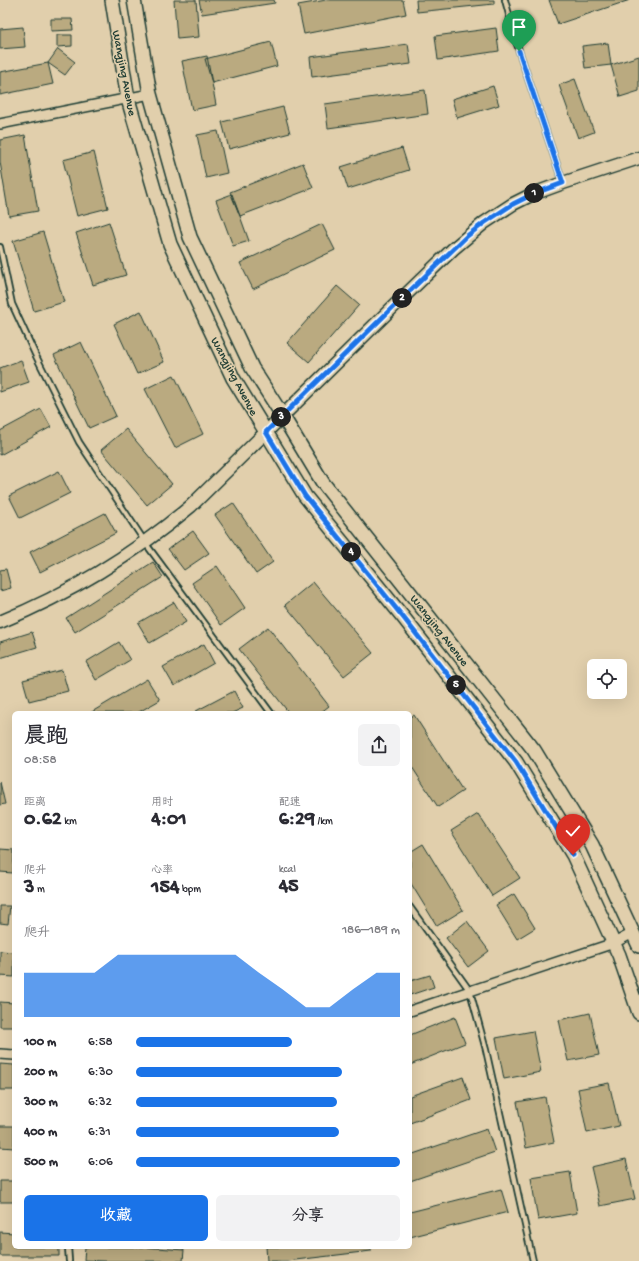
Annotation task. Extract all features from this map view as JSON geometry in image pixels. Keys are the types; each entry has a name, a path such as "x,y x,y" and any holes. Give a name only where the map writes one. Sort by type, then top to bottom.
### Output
{"main road":[{"name":"Wangjing Avenue","path":"112,0 128,99 170,244 234,378 305,496 403,617 516,762 573,855 614,942 639,1012"},
{"name":"Wangjing Avenue","path":"134,0 150,94 190,237 252,368 323,483 534,750 592,845 639,946"}],"street":[{"path":"0,124 150,94"},
{"path":"0,622 21,614 90,577 145,542 191,506 392,308 467,236 484,223 513,204 533,194 639,158"},
{"path":"412,1010 614,942 633,933"},
{"path":"0,1054 12,1055"}],"lane":[{"path":"505,0 519,51 563,183"},
{"path":"0,247 12,304 35,354 80,442 145,542 270,711"},
{"path":"412,910 470,991 486,1050 533,1261"},
{"path":"68,1249 69,1261"}],"building":[{"path":"174,0 196,0 199,37 177,39"},
{"path":"199,0 274,0 275,3 202,14"},
{"path":"326,0 403,0 406,14 304,34 298,5"},
{"path":"416,0 494,0 494,4 417,12"},
{"path":"549,0 630,0 558,24"},
{"path":"51,19 72,19 73,30 51,31"},
{"path":"23,27 25,47 0,49 0,29"},
{"path":"496,28 499,51 438,60 435,36"},
{"path":"57,35 72,35 72,46 57,47"},
{"path":"271,42 277,66 212,83 205,59"},
{"path":"608,43 611,65 585,68 582,46"},
{"path":"408,44 411,64 312,77 310,57"},
{"path":"58,49 75,62 65,75 48,63"},
{"path":"207,56 216,105 192,110 182,61"},
{"path":"639,56 639,91 620,97 611,65"},
{"path":"48,63 53,84 0,95 0,72"},
{"path":"575,79 594,132 578,138 559,85"},
{"path":"493,86 499,105 457,118 452,99"},
{"path":"425,90 428,114 328,128 325,104"},
{"path":"283,107 290,133 229,149 222,122"},
{"path":"218,131 227,173 206,178 197,135"},
{"path":"25,135 38,211 9,216 0,162 0,140"},
{"path":"402,148 409,170 348,189 341,167"},
{"path":"94,152 108,208 77,216 63,160"},
{"path":"303,163 313,188 240,216 230,192"},
{"path":"232,194 249,241 233,246 216,200"},
{"path":"109,222 126,275 93,285 76,233"},
{"path":"322,224 335,250 253,289 240,263"},
{"path":"43,232 64,302 34,311 13,241"},
{"path":"337,286 359,305 309,362 287,343"},
{"path":"141,311 164,362 137,374 114,324"},
{"path":"81,342 116,416 89,428 54,355"},
{"path":"21,360 29,382 0,392 0,368"},
{"path":"174,375 203,434 175,448 145,389"},
{"path":"41,409 51,427 0,455 0,431"},
{"path":"126,429 172,484 147,505 101,450"},
{"path":"59,471 70,493 20,518 9,496"},
{"path":"233,503 273,562 256,574 215,515"},
{"path":"105,513 116,533 40,572 30,552"},
{"path":"193,531 209,553 184,570 168,549"},
{"path":"153,562 163,577 75,632 66,618"},
{"path":"217,566 245,608 221,625 192,583"},
{"path":"6,569 11,588 0,591 0,570"},
{"path":"313,582 373,653 344,676 285,605"},
{"path":"174,602 186,622 150,643 138,623"},
{"path":"268,627 329,706 323,711 287,711 239,649"},
{"path":"32,632 37,647 0,658 0,642"},
{"path":"119,642 130,660 96,680 86,662"},
{"path":"204,644 214,663 174,686 163,667"},
{"path":"62,670 68,691 29,701 23,680"},
{"path":"147,679 160,700 141,711 93,711"},
{"path":"234,691 243,708 236,711 196,711"},
{"path":"414,715 463,791 438,807 412,767 412,716"},
{"path":"0,782 5,804 0,805"},
{"path":"478,814 520,878 492,896 451,831"},
{"path":"423,844 463,910 437,926 412,885 412,851"},
{"path":"0,849 12,850 12,873 0,872"},
{"path":"514,894 535,928 517,939 496,905"},
{"path":"0,906 10,906 8,924 0,923"},
{"path":"467,921 489,951 468,967 446,938"},
{"path":"0,951 12,952 12,977 0,976"},
{"path":"430,975 434,987 412,994 412,980"},
{"path":"0,1002 12,1003 12,1027 0,1027"},
{"path":"590,1013 599,1055 568,1061 559,1020"},
{"path":"455,1017 465,1043 412,1064 412,1034"},
{"path":"533,1031 541,1072 504,1079 496,1038"},
{"path":"0,1064 12,1065 12,1090 0,1090"},
{"path":"463,1077 471,1100 412,1122 412,1095"},
{"path":"609,1083 619,1126 587,1133 578,1089"},
{"path":"545,1097 554,1142 526,1148 517,1102"},
{"path":"0,1126 12,1126 12,1148 0,1147"},
{"path":"487,1129 495,1152 412,1180 412,1154"},
{"path":"626,1159 635,1199 600,1206 591,1167"},
{"path":"570,1172 577,1213 538,1220 531,1178"},
{"path":"0,1181 12,1181 12,1202 0,1202"},
{"path":"501,1189 508,1212 412,1236 412,1211"},
{"path":"0,1232 12,1233 12,1249 59,1249 59,1256 0,1256"},
{"path":"85,1249 184,1250 183,1261 84,1260"},
{"path":"266,1249 371,1249 371,1251 287,1261 267,1261"}],"route":[{"path":"519,51 563,183 533,194 513,204 499,212 467,236 266,432 305,496 403,617 516,762 573,855"}]}
